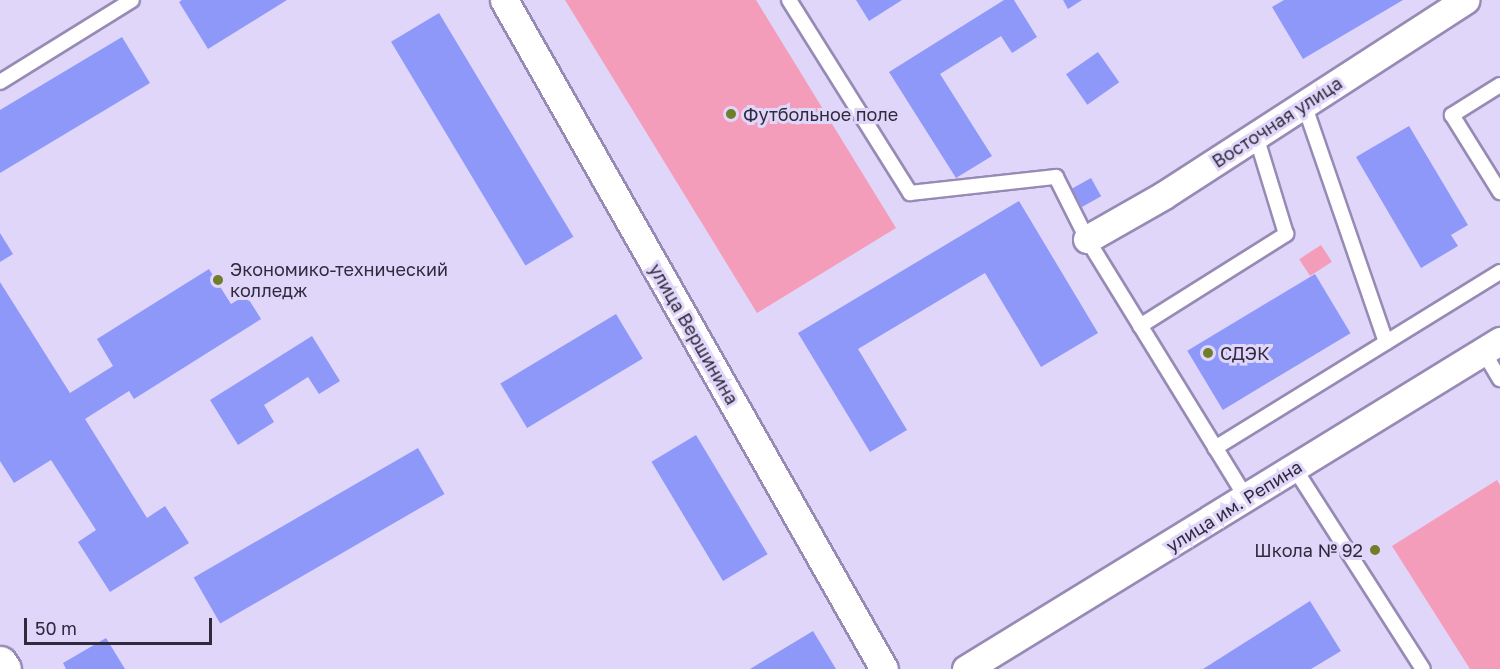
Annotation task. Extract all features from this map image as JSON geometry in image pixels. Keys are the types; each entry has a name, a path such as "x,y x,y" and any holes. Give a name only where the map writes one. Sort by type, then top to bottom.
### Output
{"main road":[{"path":"0,663 4,669"}],"street":[{"name":"улица Вершинина","path":"504,0 884,669"},
{"name":"Восточная улица","path":"1087,239 1256,136 1466,0"},
{"name":"улица им. Репина","path":"966,669 1295,469 1491,346"}],"lane":[{"path":"0,82 132,0"},
{"path":"789,0 910,193 1056,177 1087,239 1246,499"},
{"path":"1500,85 1452,115 1500,192"},
{"path":"1304,104 1386,342"},
{"path":"1140,326 1287,234 1256,136"},
{"path":"1215,448 1500,272"},
{"path":"1491,346 1500,379"},
{"path":"1295,469 1424,669"}],"shaded area":[{"name":"Футбольное поле","path":"565,0 756,0 896,228 757,313"},
{"path":"1321,245 1332,262 1310,276 1299,259"},
{"path":"1497,480 1500,485 1500,669 1470,669 1392,546"}],"building":[{"path":"182,0 287,0 208,49 179,2"},
{"path":"856,0 902,0 869,21"},
{"path":"1004,0 1014,0 1037,37 1012,53 1001,36 940,74 992,156 956,178 889,72"},
{"path":"1063,0 1082,0 1068,9"},
{"path":"1284,0 1403,0 1303,59 1272,7"},
{"path":"439,13 573,237 525,266 391,42"},
{"path":"122,37 150,83 0,173 0,110"},
{"path":"1098,52 1119,82 1087,105 1066,74"},
{"path":"1409,126 1468,225 1451,235 1458,246 1421,268 1356,157"},
{"path":"1091,178 1101,196 1082,207 1072,189"},
{"path":"1019,201 1098,333 1041,367 985,273 858,349 907,430 870,452 798,333"},
{"path":"0,233 13,254 0,262"},
{"path":"209,269 231,304 246,295 261,319 134,399 129,391 85,419 147,518 165,506 189,543 110,592 78,542 96,530 51,460 14,483 0,461 0,282 70,393 113,366 97,339"},
{"path":"1315,274 1351,333 1223,410 1187,351"},
{"path":"616,314 643,359 527,428 500,384"},
{"path":"312,336 340,381 319,394 308,377 264,405 274,422 238,445 210,400"},
{"path":"696,435 768,554 723,581 651,462"},
{"path":"418,448 444,494 220,623 194,578"},
{"name":"Школа № 92","path":"1310,601 1341,651 1311,669 1203,669"},
{"path":"813,631 836,669 750,669"},
{"path":"106,638 125,669 66,669 63,663"}],"place":[{"name":"Футбольное поле","path":"731,114"},
{"name":"Экономико-технический колледж","path":"218,280"},
{"name":"СДЭК","path":"1208,353"},
{"name":"Школа № 92","path":"1375,550"}]}
